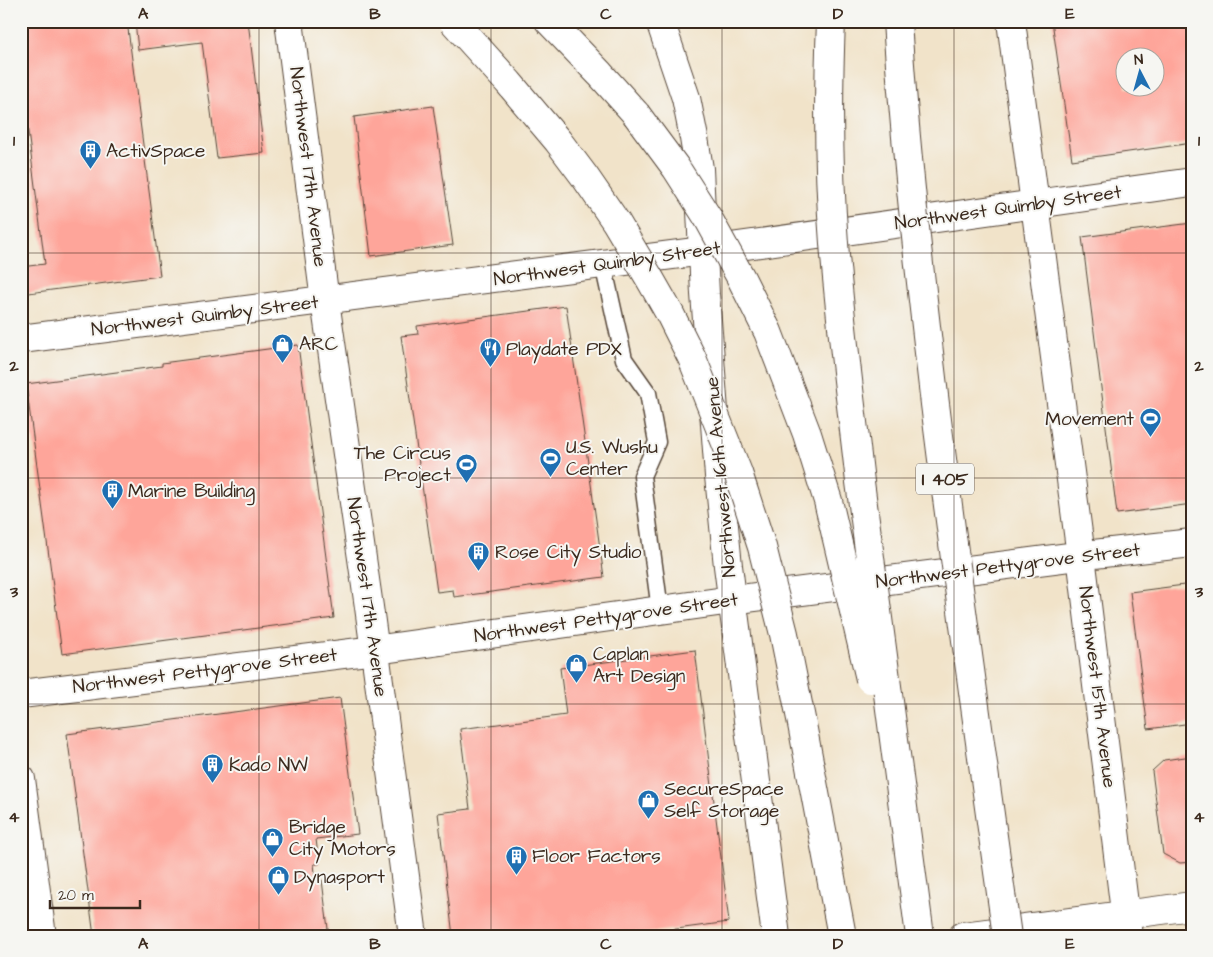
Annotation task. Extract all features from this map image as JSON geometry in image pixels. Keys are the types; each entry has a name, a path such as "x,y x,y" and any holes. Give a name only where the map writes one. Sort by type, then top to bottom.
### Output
{"main road":[{"name":"Northwest 17th Avenue","path":"289,21 324,301 375,650 413,936"},
{"path":"453,21 510,83 558,141 590,185 616,222 650,279 692,358 738,473 764,557 786,643 842,936"},
{"path":"549,21 636,114 676,168 708,218 768,332 804,425 828,501 931,936"},
{"name":"Northwest 16th Avenue","path":"660,21 686,98 699,169 719,476 728,566 776,936"},
{"path":"831,21 829,86 830,156 833,240 839,309 920,936"},
{"name":"I 405","path":"897,21 905,129 924,308 955,567 1007,936"},
{"name":"Northwest 15th Avenue","path":"1010,21 1081,556 1127,925"},
{"name":"Northwest Quimby Street","path":"21,339 703,251 1192,182"},
{"name":"Northwest Pettygrove Street","path":"21,694 375,650 732,600 1192,543"},
{"path":"21,779 34,919"},
{"path":"963,936 1127,925 1192,906"}],"lane":[{"path":"603,264 624,359 648,393 657,442 642,476 660,610"}],"building":[{"name":"ActivSpace","path":"21,21 127,21 160,276 21,294 21,267 45,264 21,77"},
{"name":"ActivSpace","path":"135,21 248,21 264,153 217,158 202,42 138,50"},
{"path":"1052,21 1192,21 1192,143 1072,160"},
{"path":"433,106 453,245 371,256 354,117"},
{"path":"1192,223 1192,504 1117,514 1082,237"},
{"path":"566,306 604,577 454,597 453,590 437,592 401,336 418,334 417,326"},
{"path":"298,345 334,618 62,654 26,384"},
{"path":"1192,584 1192,723 1148,729 1130,592"},
{"path":"695,650 729,922 624,936 453,936 438,813 470,809 460,729 566,715 560,668"},
{"name":"Kado NW","path":"340,698 358,834 316,839 319,864 314,864 316,881 322,880 328,929 322,930 323,936 94,936 67,734"},
{"path":"1192,756 1192,862 1180,863 1163,854 1152,771 1164,760"}],"place":[{"name":"ActivSpace","path":"90,170"},
{"name":"ARC","path":"283,363"},
{"name":"Playdate PDX","path":"490,368"},
{"name":"Movement","path":"1150,438"},
{"name":"U.S. Wushu Center","path":"550,477"},
{"name":"The Circus Project","path":"467,483"},
{"name":"Marine Building","path":"112,510"},
{"name":"Rose City Studio","path":"479,571"},
{"name":"Caplan Art Design","path":"577,684"},
{"name":"Kado NW","path":"213,784"},
{"name":"SecureSpace Self Storage","path":"648,819"},
{"name":"Bridge City Motors","path":"273,857"},
{"name":"Floor Factors","path":"516,875"},
{"name":"Dynasport","path":"278,896"}]}
